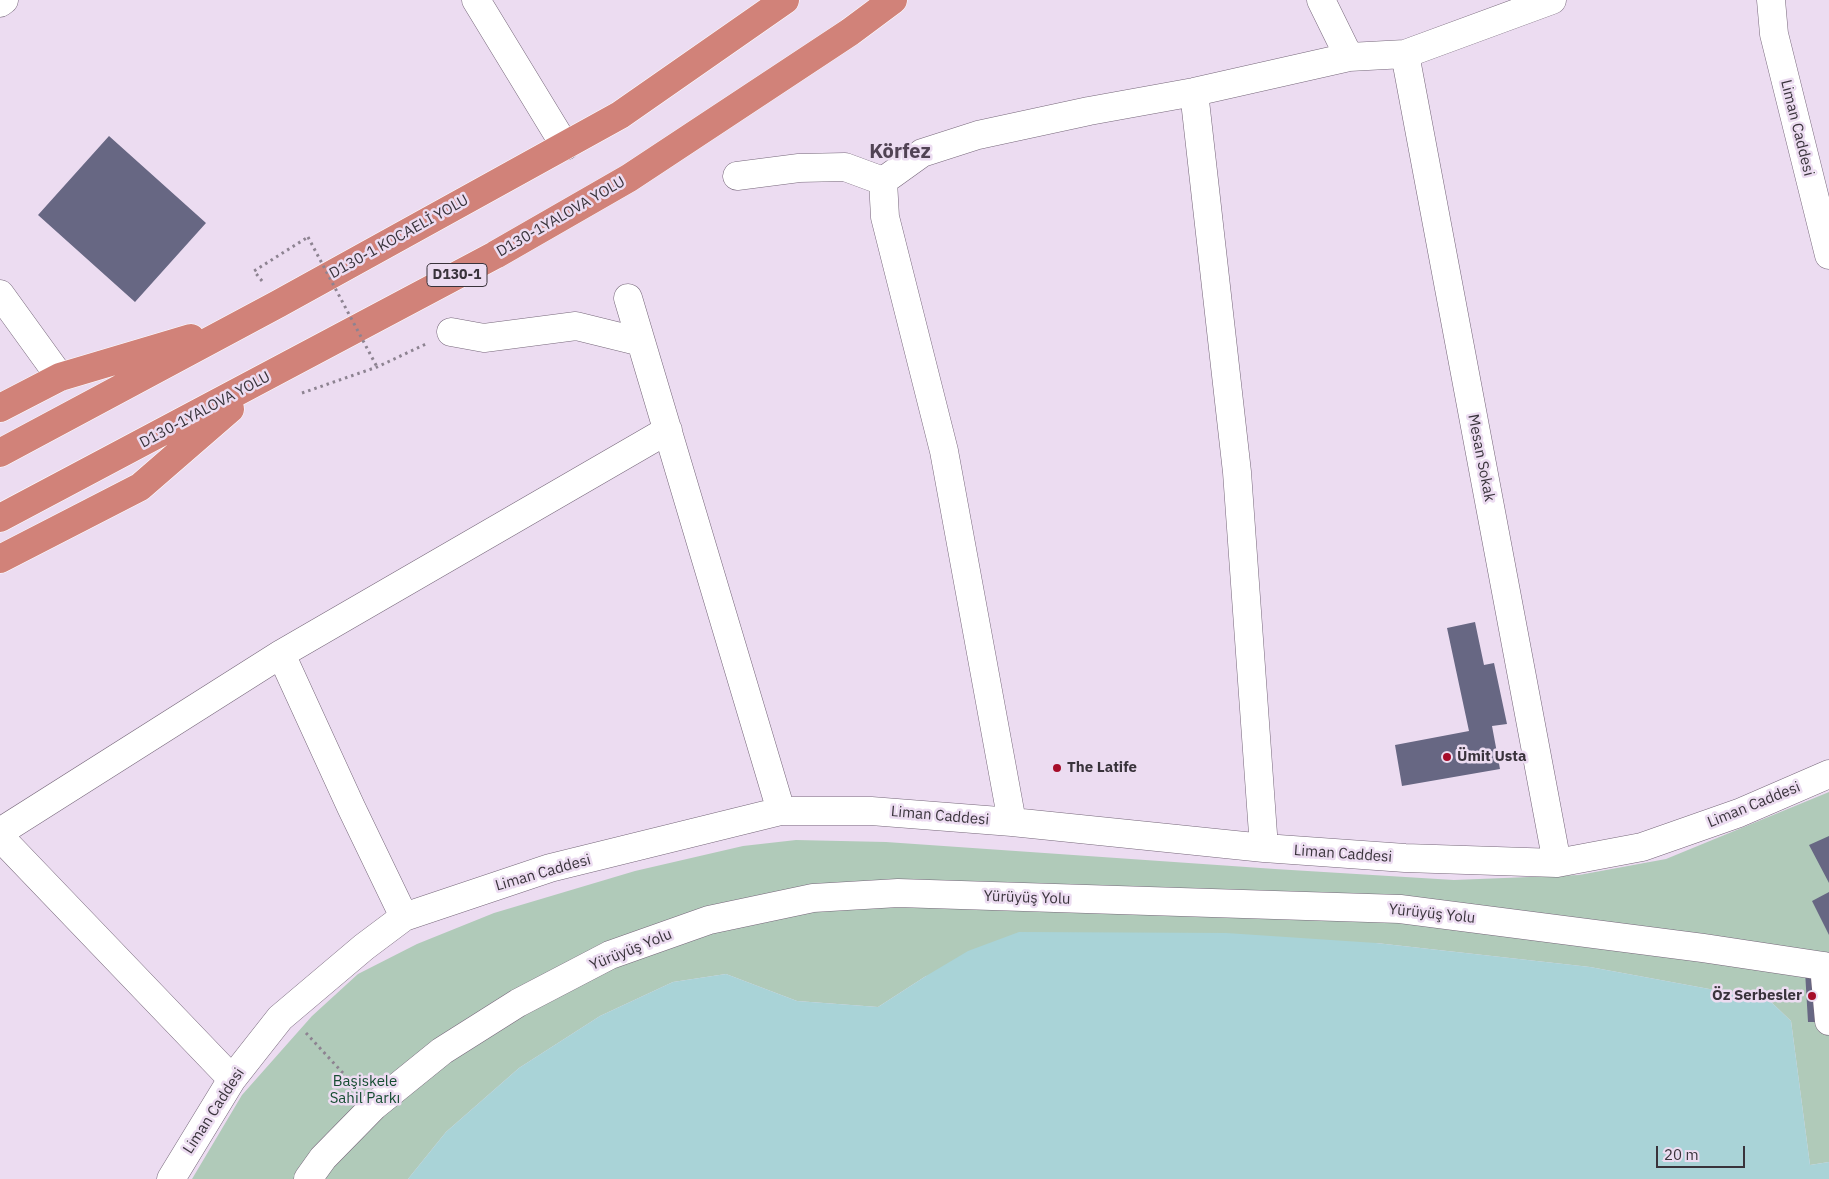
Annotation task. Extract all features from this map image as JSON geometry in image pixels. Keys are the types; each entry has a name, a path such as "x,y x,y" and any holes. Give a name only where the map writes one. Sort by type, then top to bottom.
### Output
{"highway":[{"name":"D130-1 KOCAELİ YOLU","path":"0,453 245,322 620,115 785,0"},
{"name":"D130-1YALOVA YOLU","path":"0,518 495,255 628,178 850,32 894,0"},
{"path":"0,408 60,377 245,322"},
{"path":"0,559 140,487 271,375"}],"street":[{"path":"0,2 4,0"},
{"path":"476,0 565,146"},
{"path":"1322,0 1349,57"},
{"path":"883,181 922,153 978,135 1089,111 1194,92 1349,57 1405,54 1552,0"},
{"name":"Liman Caddesi","path":"1771,0 1774,34 1829,255"},
{"name":"Mesan Sokak","path":"1405,54 1557,863"},
{"path":"1194,92 1237,472 1264,848"},
{"path":"736,176 799,168 845,167 883,181"},
{"path":"883,181 885,217 944,451 1012,822"},
{"path":"0,294 60,377"},
{"path":"628,298 781,811"},
{"path":"451,332 484,338 576,326 641,342"},
{"path":"0,832 281,654 668,430"},
{"path":"281,654 350,807 404,917"},
{"name":"Liman Caddesi","path":"171,1179 232,1079 280,1018 364,947 404,917 550,868 781,811 871,811 1012,822 1264,848 1405,858 1557,863 1642,846 1739,813 1829,774"},
{"path":"0,836 232,1079"},
{"name":"Yürüyüş Yolu","path":"308,1179 323,1158 374,1106 442,1051 518,1002 610,955 709,920 813,898 898,893 1400,909 1827,966"},
{"path":"1827,966 1829,1021"}],"path":[{"path":"278,304 254,271 308,237 378,368"},
{"path":"271,375 289,397 378,368 451,332"},
{"path":"287,1012 374,1106"}],"green space":[{"name":"Başiskele Sahil Parkı","path":"1829,792 1829,1162 1810,1165 1791,1021 1769,1000 1590,967 1376,943 926,976 878,1007 797,1001 726,974 673,982 600,1016 519,1068 446,1132 408,1179 192,1179 242,1095 312,1016 358,974 417,944 494,913 635,871 743,846 796,840 886,842 1454,880 1579,875 1666,859"}],"shaded area":[{"path":"1019,932 1226,933 1376,943 1590,967 1769,1000 1791,1021 1810,1165 1829,1162 1829,1179 408,1179 446,1132 519,1068 600,1016 673,982 726,974 797,1001 878,1007 968,951"}],"building":[{"path":"109,136 206,223 135,302 38,215"},
{"path":"1475,622 1484,665 1494,663 1507,724 1492,726 1500,769 1402,786 1395,745 1469,731 1447,628"},
{"path":"1829,836 1829,883 1809,845"},
{"path":"1829,892 1829,935 1812,901"},
{"name":"Öz Serbesler","path":"1817,970 1821,1022 1808,1022 1805,971"}],"place":[{"name":"Ümit Usta","path":"1447,757"},
{"name":"The Latife","path":"1057,768"},
{"name":"Öz Serbesler","path":"1812,996"}],"district":[{"name":"Körfez","path":"900,152"}]}
